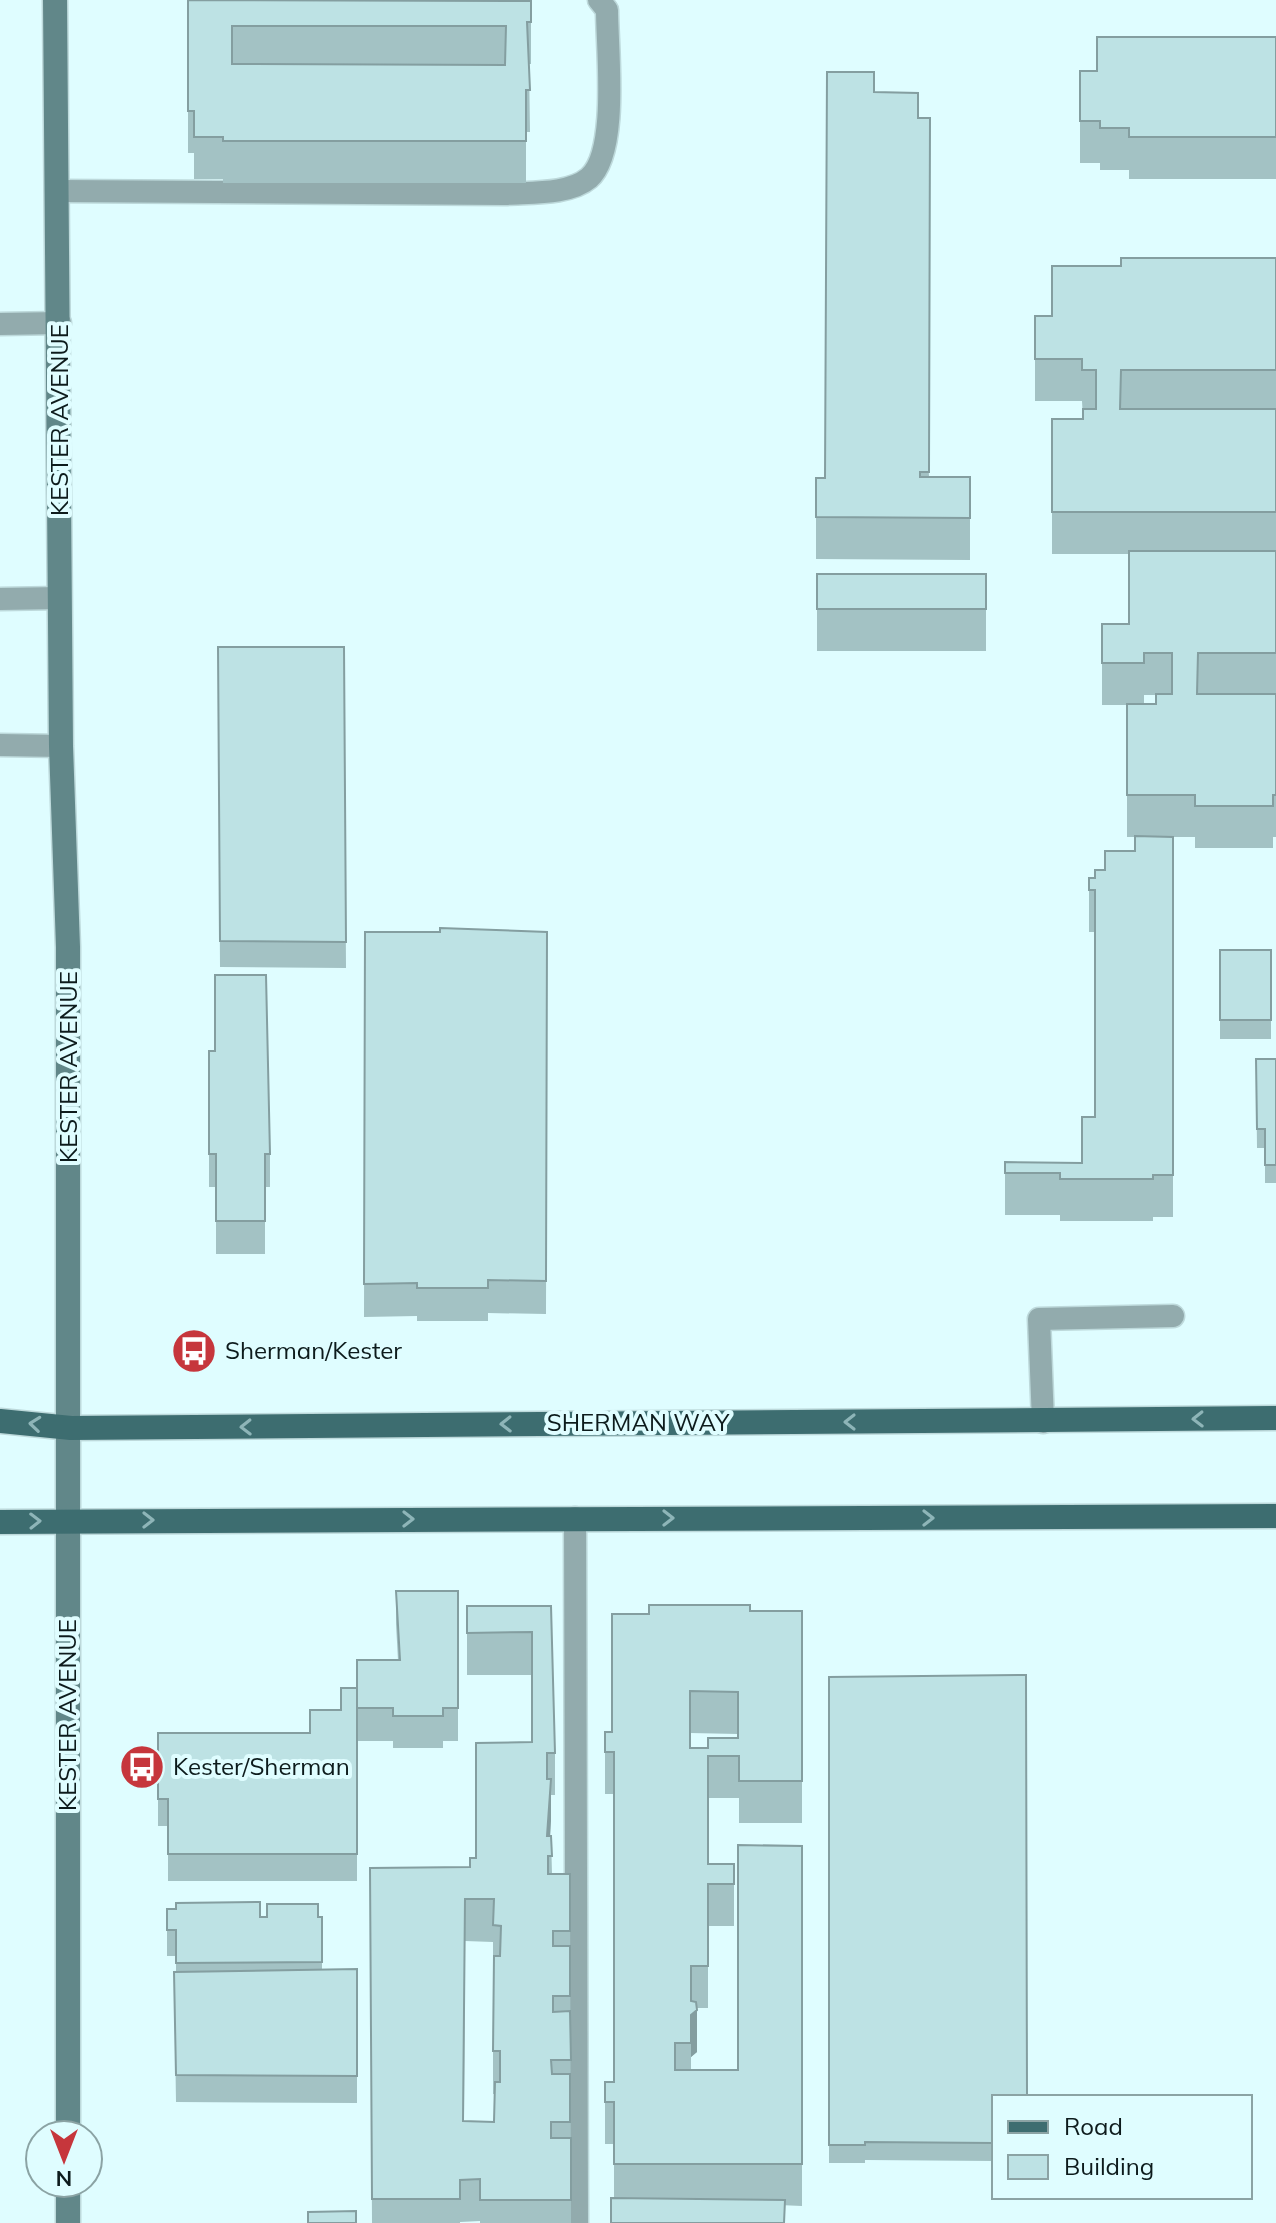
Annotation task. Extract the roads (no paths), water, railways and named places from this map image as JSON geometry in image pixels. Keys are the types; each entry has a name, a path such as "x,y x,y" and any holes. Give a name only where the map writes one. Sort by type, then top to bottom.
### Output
{"main road":[{"name":"KESTER AVENUE","path":"55,0 71,1428 68,2119"},
{"name":"SHERMAN WAY","path":"0,1421 71,1428 1276,1418"},
{"path":"0,1522 1276,1516"},
{"path":"68,2199 68,2223"}],"lane":[{"path":"59,191 505,194 555,190 576,184 590,178 607,142 607,10 599,0"},
{"path":"0,324 60,323"},
{"path":"0,599 60,598"},
{"path":"0,745 61,746"},
{"path":"1043,1422 1039,1319 1173,1316"},
{"path":"575,1518 577,2223"}],"place":[{"name":"Sherman/Kester","path":"194,1351"},
{"name":"Kester/Sherman","path":"142,1767"}]}
